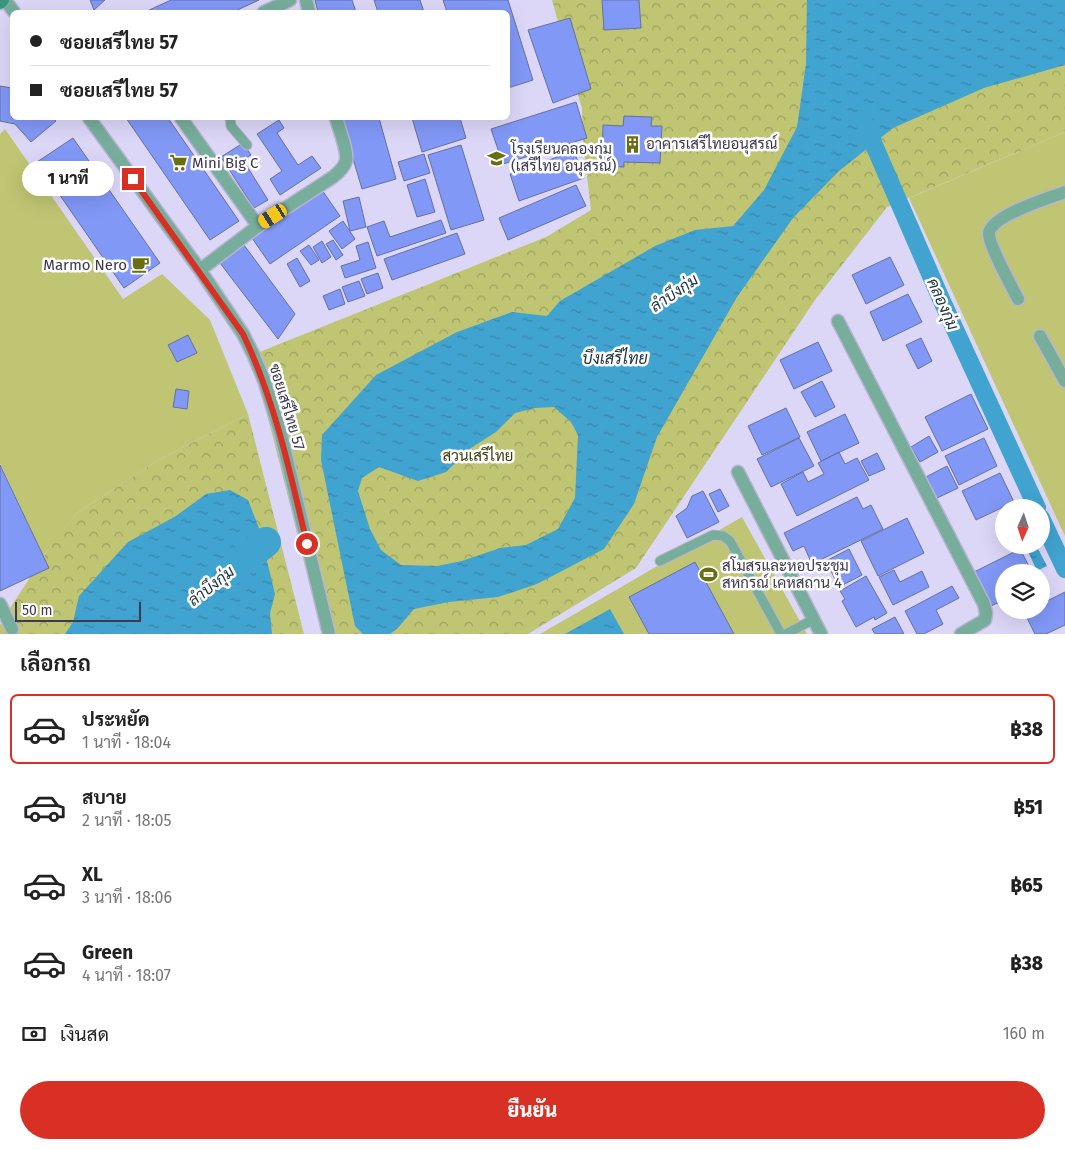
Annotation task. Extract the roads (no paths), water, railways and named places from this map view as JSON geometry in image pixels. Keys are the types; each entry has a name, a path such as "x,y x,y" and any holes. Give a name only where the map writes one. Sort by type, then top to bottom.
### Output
{"main road":[{"path":"0,3 4,0"}],"street":[{"path":"4,0 12,10"},
{"path":"268,10 290,0"},
{"name":"ซอยเสรีไทย 57","path":"90,120 200,270 243,334 264,380 281,436 329,634"},
{"path":"183,120 258,226"},
{"path":"200,270 258,226 333,178 340,171 346,162 337,120"},
{"path":"1018,299 991,243 989,233 993,224 1002,217 1065,192"},
{"path":"838,321 984,604 985,620 961,634"},
{"path":"1040,336 1065,380"},
{"path":"738,472 822,634"},
{"path":"0,604 12,629"}],"lane":[{"path":"230,120 232,126 247,145"},
{"path":"660,561 713,535 723,536 730,542 781,634"},
{"path":"786,634 814,619"}],"water":[{"name":"บึงเสรีไทย","path":"807,0 1065,0 1065,65 984,88 893,128 839,171 793,218 737,297 657,437 634,504 604,549 537,584 498,597 449,602 414,609 397,629 390,634 363,634 355,626 342,563 321,460 322,435 376,375 457,332 512,312 547,316 560,301 655,246 695,230 733,226 764,190 797,127 806,64","holes":["554,407 571,422 578,435 575,498 558,529 526,545 500,548 462,561 437,566 401,565 381,550 370,529 358,491 362,478 379,467 418,481 446,472 471,448 496,432 515,413 535,408"]},
{"path":"230,490 248,500 259,528 275,594 270,613 272,634 65,634 73,622 79,596 128,542 176,516 206,494"},
{"path":"1029,554 1041,554 1046,564 1034,564"},
{"path":"610,609 624,634 565,634"}],"waterway":[{"name":"คลองกุ่ม","path":"864,122 941,299 1033,499"},
{"name":"คลองกุ่ม","path":"1050,537 1065,569"},
{"name":"ลำบึงกุ่ม","path":"231,570 266,542"}],"place":[{"name":"อาคารเสรีไทยอนุสรณ์","path":"632,144"},
{"name":"โรงเรียนคลองกุ่ม (เสรีไทย อนุสรณ์)","path":"497,158"},
{"name":"Mini Big C","path":"178,163"},
{"name":"Marmo Nero","path":"141,265"},
{"name":"สโมสรและหอประชุม สหกรณ์ เคหสถาน 4","path":"708,575"}],"park label":[{"name":"สวนเสรีไทย","path":"478,456"}]}
